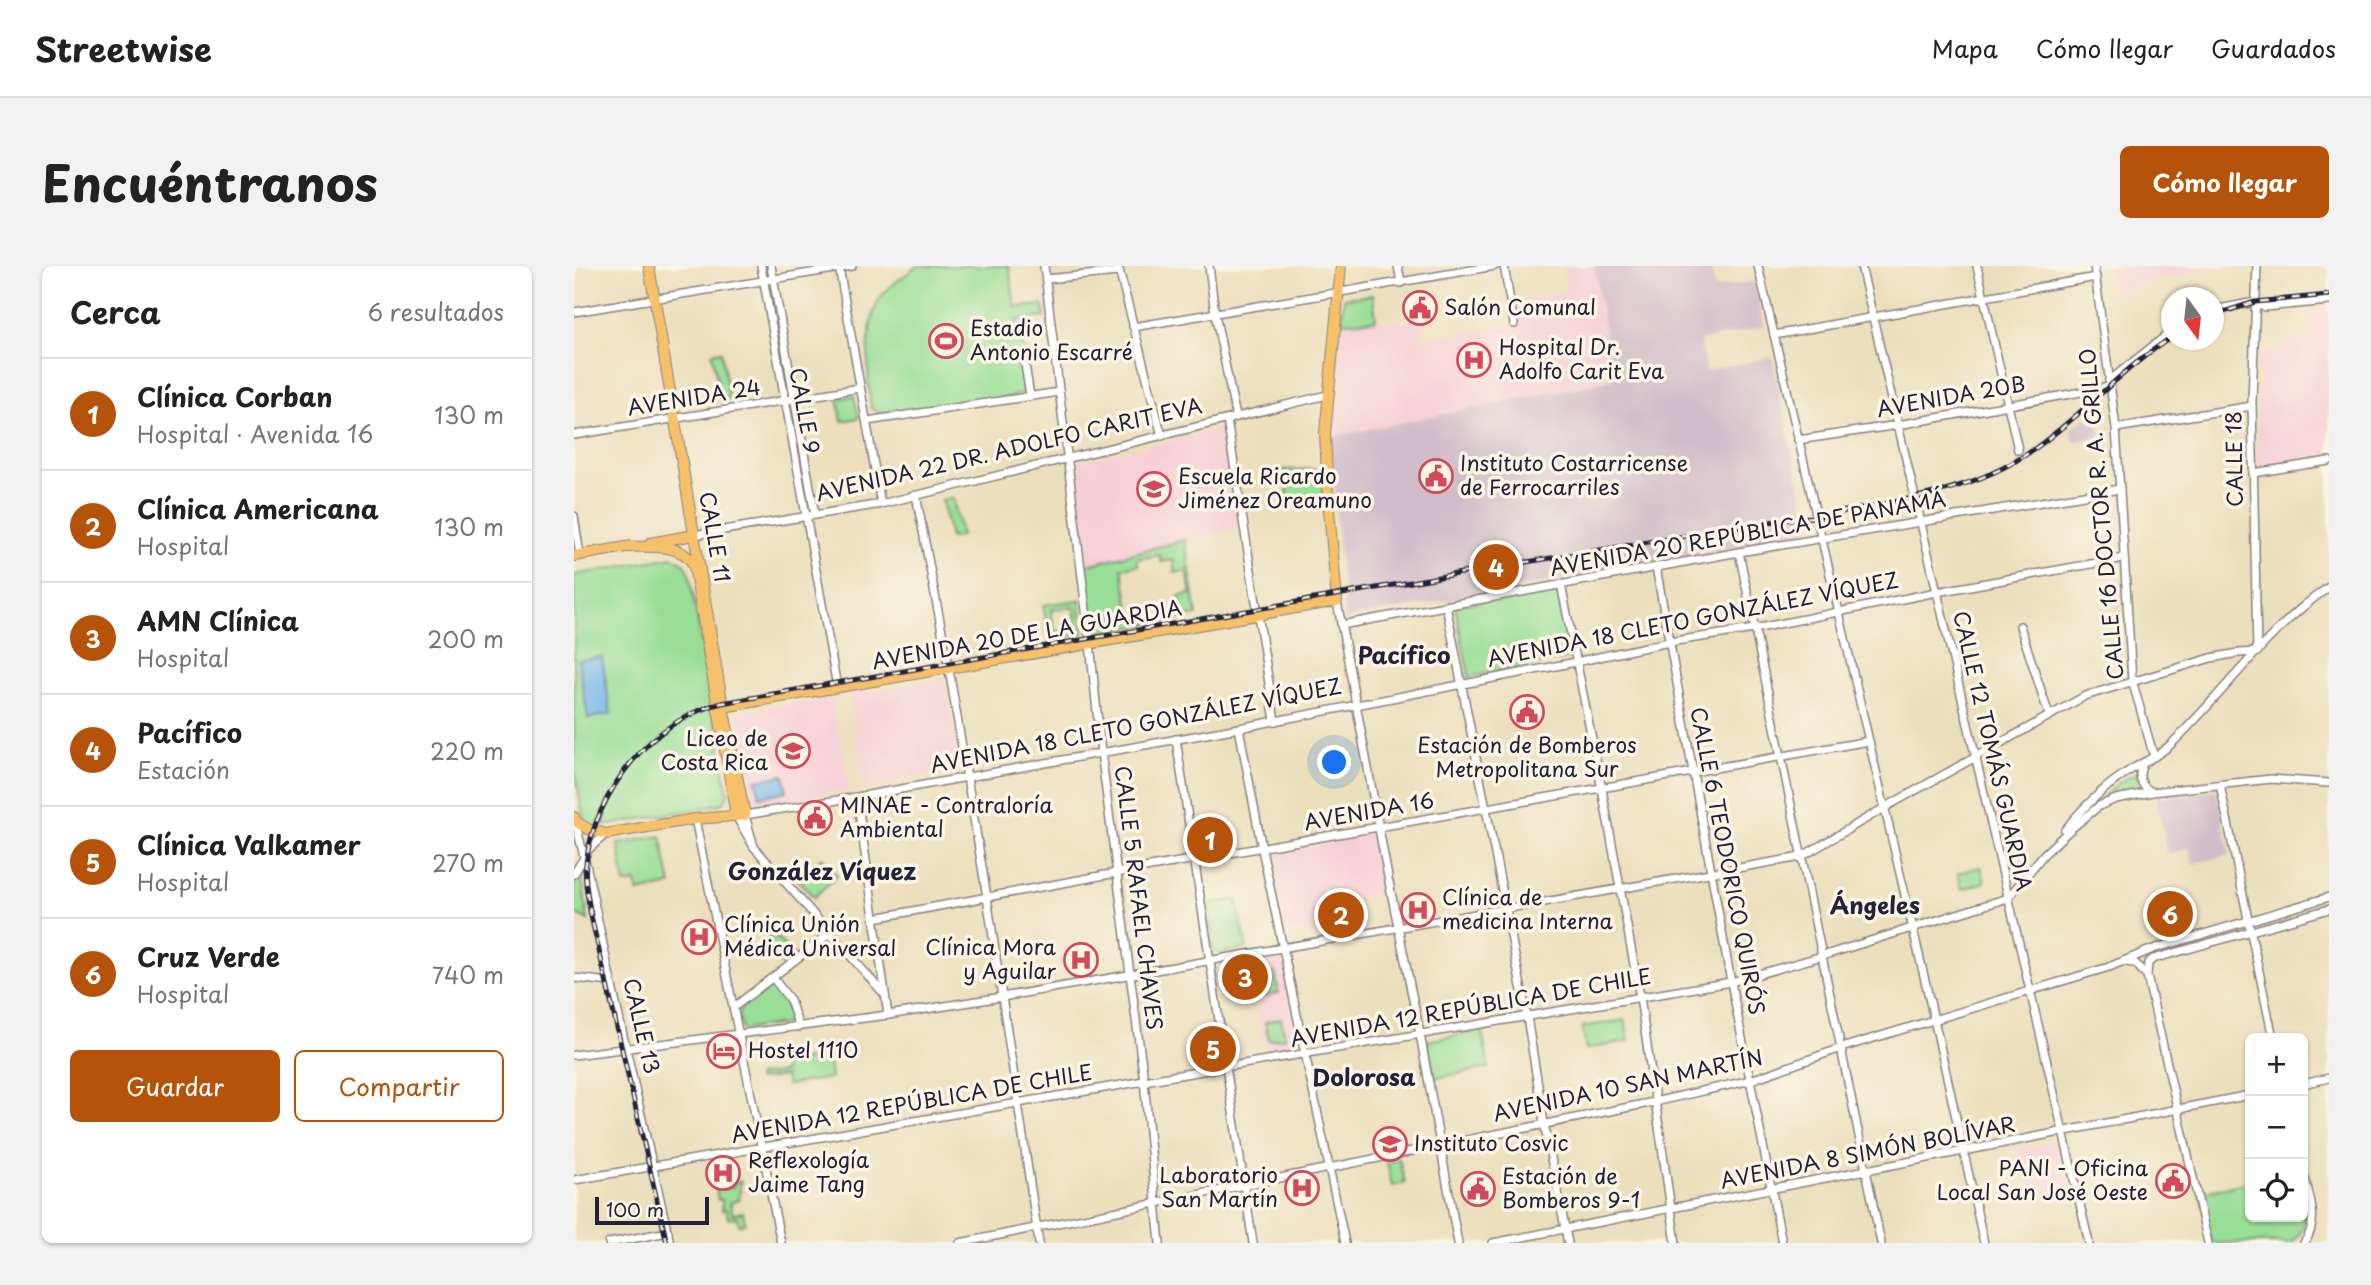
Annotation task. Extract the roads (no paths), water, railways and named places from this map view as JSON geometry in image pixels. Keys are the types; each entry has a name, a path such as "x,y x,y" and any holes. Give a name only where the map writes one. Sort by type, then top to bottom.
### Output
{"main road":[{"name":"CALLE 11","path":"649,266 699,559 719,707"},
{"path":"1337,601 1326,468 1328,395 1341,266"},
{"name":"AVENIDA 22 DR. ADOLFO CARIT EVA","path":"577,556 694,535"},
{"name":"CALLE 11","path":"626,547 657,547 685,554 694,566 740,816"},
{"path":"657,547 687,548 699,559"},
{"name":"AVENIDA 20 DE LA GUARDIA","path":"719,707 1337,601"},
{"name":"AVENIDA 18 CLETO GONZÁLEZ VÍQUEZ","path":"606,834 695,819 740,816"},
{"path":"574,820 606,834"}],"street":[{"name":"CALLE 9","path":"761,266 837,687"},
{"name":"CALLE 9","path":"771,266 815,515"},
{"path":"574,312 852,266"},
{"name":"CALLE 5 RAFAEL CHAVES","path":"1044,266 1101,752 1144,1081 1160,1243"},
{"path":"1209,266 1215,314 1236,417"},
{"path":"1398,266 1401,283"},
{"path":"1133,327 1495,266"},
{"path":"1504,266 1514,324"},
{"path":"1758,266 1984,1243"},
{"name":"CALLE 12 TOMÁS GUARDIA","path":"1861,266 2089,1243"},
{"path":"1977,266 2018,450"},
{"name":"CALLE 16 DOCTOR R. A. GRILLO","path":"2094,266 2116,428 2132,680 2154,757"},
{"name":"CALLE 18","path":"2257,266 2252,406 2257,652"},
{"path":"839,267 881,504"},
{"path":"1045,279 1118,269 1162,436"},
{"path":"1774,335 2096,277"},
{"path":"2224,308 2255,302 2265,307 2329,301"},
{"path":"2109,384 2161,340"},
{"path":"1024,358 1030,396"},
{"name":"AVENIDA 20B","path":"1798,440 1898,425 2109,384"},
{"name":"AVENIDA 24","path":"574,435 860,388"},
{"path":"867,421 1059,392"},
{"name":"AVENIDA 22 DR. ADOLFO CARIT EVA","path":"694,535 881,504 1328,395"},
{"path":"2116,428 2252,406"},
{"path":"1227,420 1275,721"},
{"path":"2253,473 2329,461"},
{"name":"AVENIDA 20 REPÚBLICA DE PANAMÁ","path":"1341,625 1739,552 2120,489"},
{"path":"916,495 968,777 1039,1243"},
{"path":"574,516 577,556"},
{"path":"1739,552 1881,1243"},
{"name":"AVENIDA 18 CLETO GONZÁLEZ VÍQUEZ","path":"740,816 1239,728 1669,642 1755,629 2124,558"},
{"name":"CALLE 6 TEODORICO QUIRÓS","path":"1656,568 1731,982 1782,1243"},
{"path":"1561,584 1640,997 1676,1243"},
{"path":"2008,898 2091,801 2172,743 2284,624 2329,587"},
{"path":"1337,601 1458,1243"},
{"path":"1446,605 1506,907 1568,1243"},
{"path":"2020,626 2049,715"},
{"path":"574,1055 888,1015 1002,997 1801,857 2085,696 2210,658 2257,652"},
{"path":"1239,728 1345,1243"},
{"path":"1176,739 1254,1243"},
{"name":"AVENIDA 16","path":"875,918 1868,741"},
{"path":"2143,764 2140,780 2147,790 2152,792"},
{"path":"2044,854 2099,806 2116,799 2152,792 2272,779 2329,783"},
{"path":"2220,785 2272,1033"},
{"path":"857,797 888,1015"},
{"path":"740,816 754,847 885,995"},
{"path":"695,819 781,1243"},
{"name":"CALLE 13","path":"574,820 670,1243"},
{"path":"574,874 584,855 606,834"},
{"name":"AVENIDA 10 SAN MARTÍN","path":"960,1243 1751,1080 1841,1048 2121,962 2140,953 2329,897"},
{"name":"AVENIDA 12 REPÚBLICA DE CHILE","path":"574,1180 1731,982 2008,898"},
{"path":"2208,1243 2147,976 2148,963 2153,959 2329,909"},
{"path":"734,1007 830,933"},
{"path":"2121,962 2135,963 2147,976"},
{"path":"574,978 611,982"},
{"path":"773,978 790,1000 799,1027"},
{"path":"2308,1083 2329,1078"},
{"name":"AVENIDA 8 SIMÓN BOLÍVAR","path":"1493,1243 2245,1097"},
{"path":"2304,1243 2311,1234 2314,1222 2308,1194"},
{"path":"609,1243 668,1232"}],"water":[{"path":"602,657 611,714 588,718 578,660"},
{"path":"784,775 787,791 760,797 756,780"}],"railway":[{"path":"2224,312 2255,302 2329,295"},
{"path":"667,1243 591,916 586,863 601,810 615,785 631,762 672,725 696,712 722,703 1496,567 1795,518 1815,517 1954,488 2006,467 2030,452 2161,345"}],"place":[{"name":"Salón Comunal","path":"1420,308"},
{"name":"Estadio Antonio Escarré","path":"946,341"},
{"name":"Hospital Dr. Adolfo Carit Eva","path":"1474,360"},
{"name":"Instituto Costarricense de Ferrocarriles","path":"1436,476"},
{"name":"Escuela Ricardo Jiménez Oreamuno","path":"1154,489"},
{"name":"Pacífico","path":"1496,567"},
{"name":"Estación de Bomberos Metropolitana Sur","path":"1527,712"},
{"name":"Liceo de Costa Rica","path":"793,751"},
{"name":"MINAE - Contraloría Ambiental","path":"815,818"},
{"name":"Clínica Corban","path":"1210,840"},
{"name":"Clínica de medicina Interna","path":"1418,910"},
{"name":"Cruz Verde","path":"2170,914"},
{"name":"Clínica Americana","path":"1341,915"},
{"name":"Clínica Unión Médica Universal","path":"699,937"},
{"name":"Clínica Mora y Aguilar","path":"1081,960"},
{"name":"AMN Clínica","path":"1245,977"},
{"name":"Clínica Valkamer","path":"1213,1049"},
{"name":"Hostel 1110","path":"724,1051"},
{"name":"Instituto Cosvic","path":"1390,1144"},
{"name":"Reflexología Jaime Tang","path":"723,1173"},
{"name":"PANI - Oficina Local San José Oeste","path":"2173,1181"},
{"name":"Laboratorio San Martín","path":"1302,1188"},
{"name":"Estación de Bomberos 9-1","path":"1478,1189"}],"district":[{"name":"Pacífico","path":"1404,656"},
{"name":"González Víquez","path":"822,872"},
{"name":"Ángeles","path":"1875,906"},
{"name":"Dolorosa","path":"1364,1078"}]}
